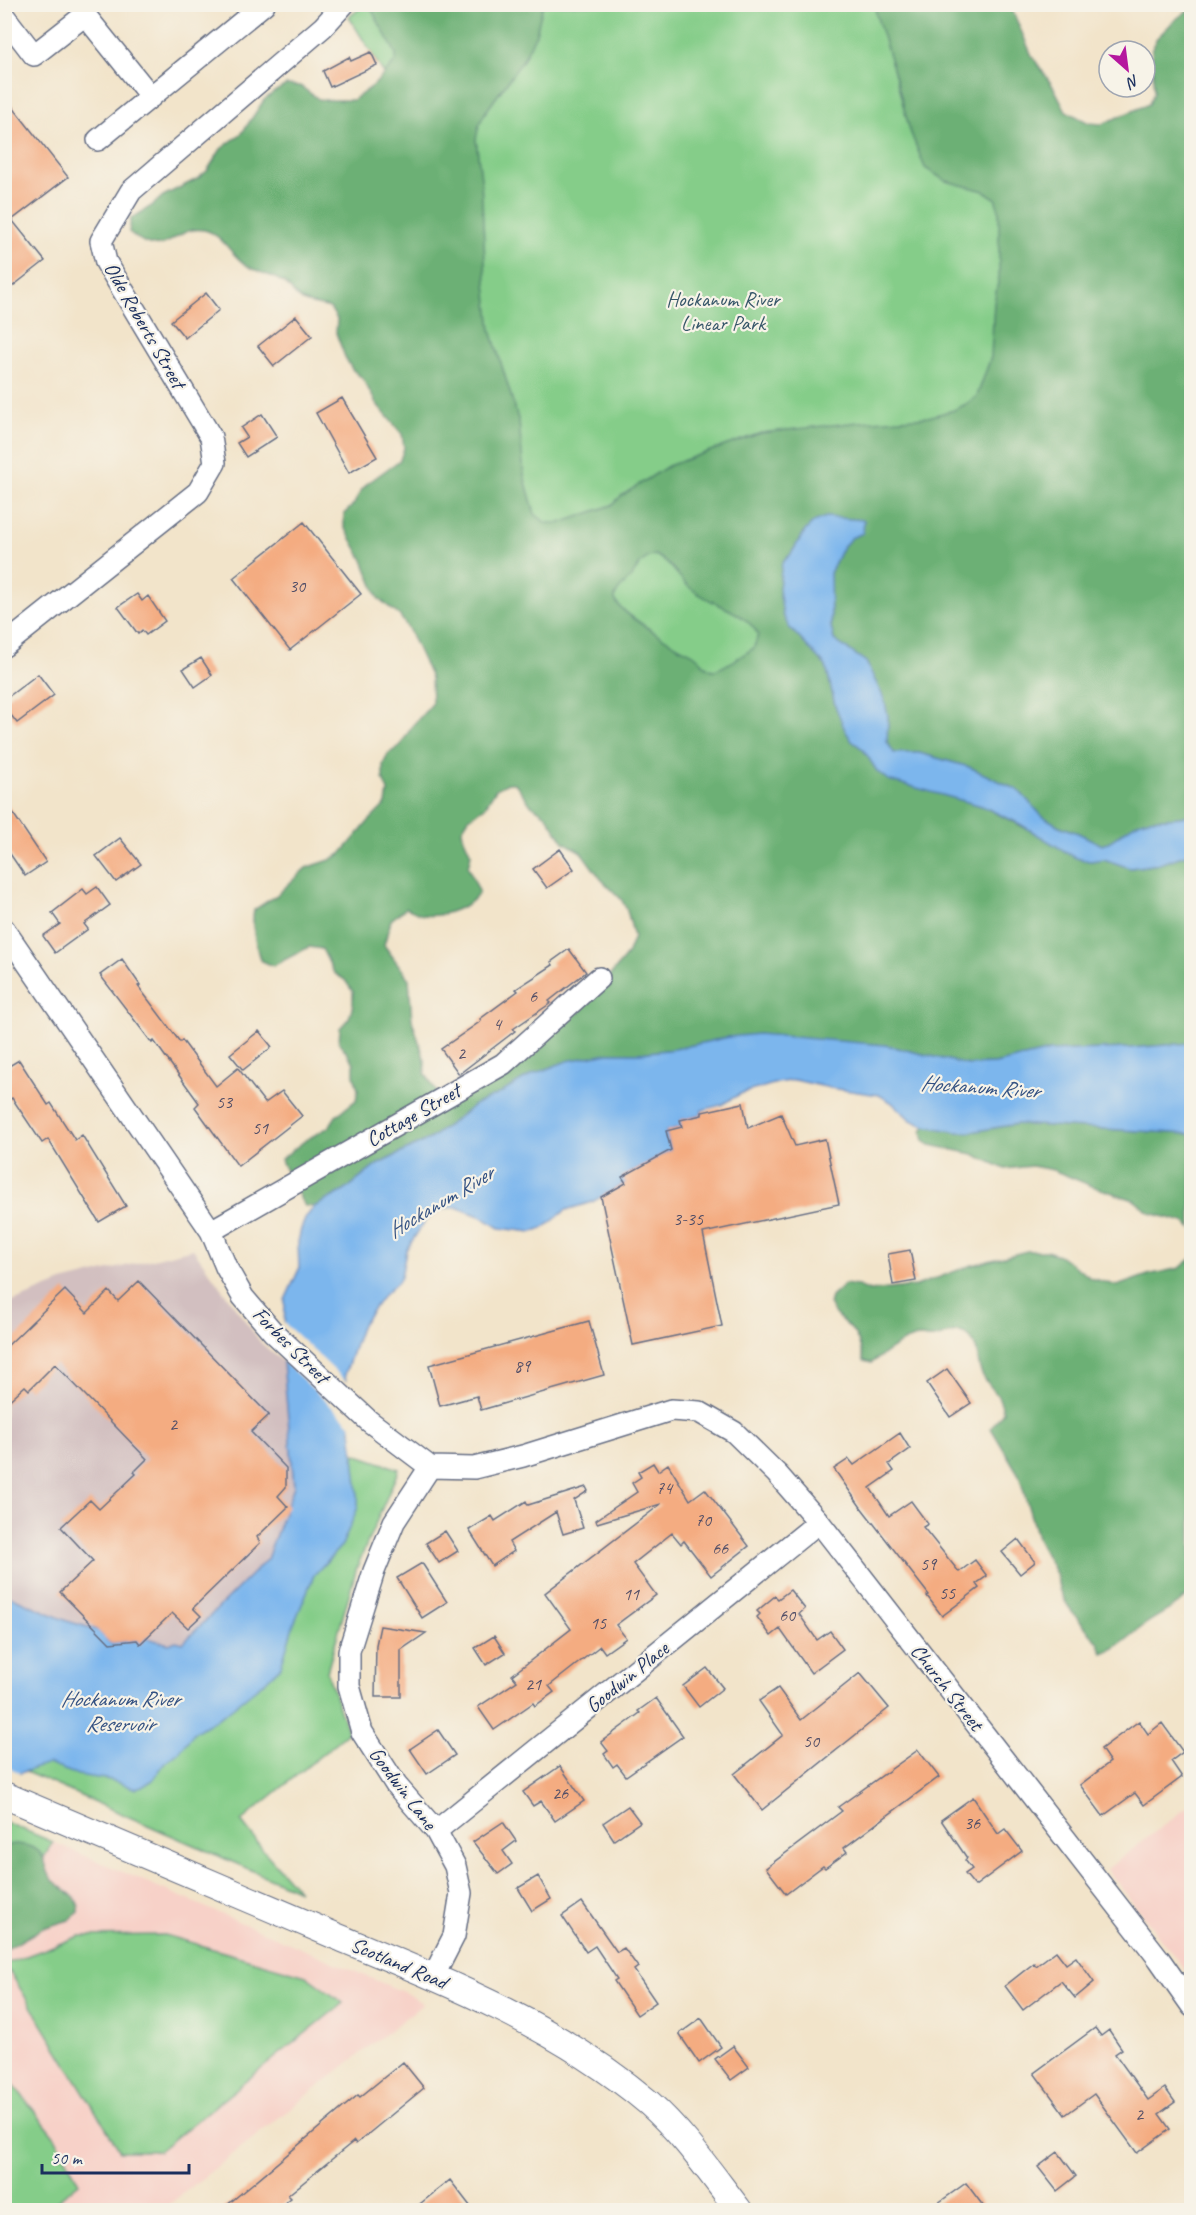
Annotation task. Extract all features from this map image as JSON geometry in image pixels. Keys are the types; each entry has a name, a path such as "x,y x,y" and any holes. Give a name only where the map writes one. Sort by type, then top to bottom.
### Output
{"main road":[{"name":"Scotland Road","path":"7,1796 433,1977 522,2018 597,2064 648,2103 687,2143 739,2211"}],"street":[{"path":"98,140 264,4"},
{"name":"Olde Roberts Street","path":"4,646 198,492 215,463 211,437 106,262 101,241 131,191 323,27 344,4"},
{"path":"4,16 34,55 91,10 151,97"},
{"name":"Forbes Street","path":"4,929 211,1231 226,1267 243,1297 282,1341 358,1411 430,1467"},
{"name":"Cottage Street","path":"211,1231 503,1064 599,978"},
{"name":"Church Street","path":"430,1467 474,1468 484,1466 671,1410 699,1412 734,1432 777,1474 819,1522 1159,1959 1191,2006"},
{"name":"Goodwin Lane","path":"430,1467 394,1522 374,1571 349,1651 349,1686 362,1732 396,1785 436,1831 455,1866 460,1893 454,1936 433,1977"},
{"name":"Goodwin Place","path":"436,1831 819,1522"}],"shaded area":[{"path":"193,1249 261,1343 283,1362 294,1486 267,1559 183,1643 170,1644 146,1638 140,1644 110,1643 97,1630 67,1621 5,1594 5,1305 62,1282"},
{"path":"1191,1804 1191,1978 1107,1869"},
{"path":"53,1842 410,1995 423,2004 162,2210 5,2210 5,1919 14,1908"}],"green space":[{"name":"Hockanum River Linear Park","path":"364,5 946,5 1035,148 999,651 553,1039 649,947 409,114 349,17"},
{"path":"369,5 543,5 536,34 523,60 485,113 476,139 481,179 486,283 491,330 519,422 524,475 535,514 546,523 560,523 612,505 621,496 668,466 761,433 928,417 954,410 977,396 991,357 994,303 999,277 999,210 995,198 984,191 946,181 925,168 910,131 875,5 1010,5 1032,56 1054,88 1066,111 1089,123 1102,124 1149,104 1151,99 1157,99 1156,39 1191,8 1191,814 1141,821 1102,845 1059,826 1042,816 1018,790 969,767 919,753 894,753 887,742 888,716 884,699 866,662 834,640 831,627 830,573 842,548 851,538 805,531 791,554 782,563 789,627 826,666 835,705 852,741 863,749 877,771 888,779 982,806 1090,861 1104,859 1130,868 1159,864 1191,853 1191,1043 1050,1051 995,1064 968,1065 885,1045 729,1037 675,1049 641,1053 608,1053 476,1104 431,1138 377,1165 344,1191 314,1207 305,1206 281,1159 306,1140 329,1127 336,1116 356,1100 358,1089 354,1076 354,1063 339,1042 340,1028 349,1018 353,1005 353,992 345,980 334,973 322,949 309,947 273,966 260,960 254,935 253,916 254,910 277,895 306,868 341,854 386,804 388,791 383,779 383,765 388,754 400,746 413,725 432,704 431,678 408,628 400,616 378,598 363,560 344,526 344,514 354,504 360,492 368,483 400,460 404,448 402,434 376,403 363,379 352,369 345,357 336,333 337,319 330,308 303,301 283,282 246,265 210,232 193,230 162,245 153,245 129,232 131,219 163,196 197,179 207,171 221,149 242,133 264,100 274,92 286,85 300,86 320,100 353,100 374,85 396,61 396,54","holes":["655,555 666,562 689,587 744,618 758,634 754,648 734,661 713,670 694,655 631,617 617,603 615,597 618,591 642,562","508,783 515,783 530,804 546,815 564,842 581,852 601,879 621,899 627,910 634,937 627,955 581,1010 515,1060 439,1096 425,1073 425,1060 412,1020 409,979 384,945 391,920 406,908 422,915 439,915 464,906 476,896 479,891 468,867 471,854 462,829 469,818 485,807 496,789"]},
{"path":"1017,1124 1191,1134 1191,1228 1184,1222 1150,1213 1134,1200 1053,1170 1032,1166 1005,1169 973,1154 930,1145 924,1141 922,1131 925,1126 970,1132"},
{"path":"1027,1251 1046,1251 1059,1255 1091,1278 1117,1286 1148,1275 1180,1268 1191,1259 1191,1593 1121,1644 1103,1653 1098,1642 1065,1601 1059,1589 1057,1576 1038,1541 1019,1475 991,1428 1003,1412 1002,1405 981,1372 976,1349 969,1337 957,1332 932,1338 914,1338 894,1347 871,1363 864,1361 854,1333 836,1316 829,1304 831,1297 845,1284 870,1291 916,1286 969,1266"},
{"path":"320,1442 399,1469 357,1567 327,1672 348,1733 241,1821 299,1891 5,1763 4,1747 229,1657"},
{"path":"5,1822 53,1842 14,1908 5,1919"},
{"path":"15,1844 29,1846 39,1851 51,1877 71,1894 77,1902 79,1912 69,1920 43,1928 5,1950 5,1848"},
{"path":"165,1935 306,1976 343,2003 159,2151 120,2151 5,1964 80,1936"},
{"path":"5,2074 55,2137 79,2183 45,2210 5,2210"}],"water":[{"path":"826,517 864,520 863,533 851,538 842,548 830,573 831,627 834,640 866,662 884,699 888,716 887,742 894,753 919,753 969,767 1018,790 1042,816 1059,826 1102,845 1141,821 1191,814 1191,853 1159,864 1130,868 1104,859 1090,861 1076,858 1020,824 982,806 888,780 877,771 863,749 852,741 845,730 835,705 826,666 789,627 783,615 779,589 782,563 791,554 805,531 814,522"},
{"path":"758,1034 885,1045 968,1065 995,1064 1050,1051 1191,1043 1191,1134 1017,1124 957,1132 925,1126 911,1120 891,1102 879,1095 795,1080 740,1094 721,1105 702,1110 702,1115 681,1120 682,1127 666,1131 671,1150 623,1177 626,1183 592,1202 566,1210 545,1227 532,1232 499,1228 482,1217 456,1207 441,1209 425,1221 406,1250 398,1282 382,1297 362,1324 345,1374 358,1507 342,1545 314,1575 293,1626 281,1666 225,1714 195,1732 179,1752 164,1764 153,1780 142,1787 136,1789 111,1780 78,1775 48,1764 14,1775 5,1801 5,1594 67,1621 98,1630 110,1643 137,1640 140,1643 146,1638 169,1644 176,1641 183,1643 267,1559 294,1486 283,1362 285,1300 299,1269 298,1242 301,1229 306,1217 314,1207 344,1191 377,1165 431,1138 476,1104 501,1093 531,1075 567,1061 608,1053 641,1053 675,1049 729,1037"}],"pier":[{"path":"282,1321 349,1384 354,1428 282,1360"},
{"path":"5,1766 20,1773 4,1804"}],"building":[{"path":"371,52 377,65 330,87 323,71 349,57 351,61"},
{"path":"4,96 68,177 12,220 45,261 4,293"},
{"path":"206,293 219,310 185,338 171,321"},
{"path":"296,316 312,336 274,366 258,346"},
{"path":"342,398 377,457 349,473 316,413"},
{"path":"262,414 277,437 246,457 237,443 247,437 241,428"},
{"path":"304,522 361,594 290,650 233,578"},
{"path":"137,594 142,601 148,596 165,621 146,635 142,630 138,634 118,607"},
{"path":"201,658 212,675 195,687 183,669"},
{"path":"38,674 54,695 17,723 4,706 4,700"},
{"path":"4,800 46,862 25,876 4,845"},
{"path":"120,838 141,864 116,882 96,856"},
{"path":"560,849 574,869 547,888 533,869"},
{"path":"97,887 110,905 84,924 88,929 55,953 43,936 60,924 52,913 83,889 87,894"},
{"path":"569,949 586,972 549,1001 551,1003 513,1029 515,1031 459,1074 441,1049 481,1021 480,1019 518,991 516,989 553,965 551,962"},
{"path":"122,959 140,985 138,986 216,1086 238,1068 265,1103 282,1091 302,1116 238,1166 195,1107 199,1103 154,1041 152,1043 100,975"},
{"path":"259,1031 272,1047 243,1070 230,1054"},
{"path":"19,1060 48,1105 51,1103 75,1140 82,1135 126,1206 99,1222 48,1139 42,1143 12,1098 4,1103 4,1069"},
{"path":"743,1103 748,1128 781,1114 795,1146 825,1139 839,1204 703,1233 722,1326 633,1345 601,1197 626,1183 622,1177 671,1150 666,1131 682,1127 680,1120 702,1115 702,1112"},
{"path":"910,1250 916,1281 893,1285 888,1254"},
{"path":"139,1281 269,1415 251,1432 286,1468 286,1487 278,1496 288,1507 257,1537 260,1543 193,1608 201,1616 188,1628 172,1613 140,1644 137,1640 110,1643 60,1592 93,1561 61,1527 90,1500 99,1509 136,1474 134,1472 147,1459 55,1364 29,1390 25,1386 4,1405 4,1349 65,1290 87,1313 109,1291 118,1301"},
{"path":"589,1321 604,1375 481,1410 477,1396 440,1406 429,1365"},
{"path":"947,1369 971,1403 950,1417 927,1383"},
{"path":"900,1433 910,1449 889,1464 894,1471 870,1488 889,1516 911,1501 928,1524 923,1527 959,1572 975,1560 987,1576 976,1584 979,1588 942,1616 927,1596 929,1595 834,1469 849,1459 854,1465"},
{"path":"653,1463 658,1471 668,1464 690,1500 705,1489 749,1546 711,1576 684,1541 681,1544 672,1533 633,1564 656,1595 616,1625 626,1638 605,1653 600,1646 549,1686 554,1692 535,1706 533,1703 494,1730 478,1707 517,1681 512,1675 571,1629 545,1593 661,1504 597,1523 596,1520 637,1492 632,1483 641,1477 638,1472"},
{"path":"586,1487 588,1491 574,1500 583,1528 563,1534 556,1512 509,1542 514,1551 492,1566 469,1530 492,1516 495,1521 526,1501 528,1505"},
{"path":"445,1531 458,1551 439,1563 426,1543"},
{"path":"1018,1539 1035,1562 1020,1574 1002,1552"},
{"path":"422,1563 447,1602 422,1618 397,1578"},
{"path":"790,1590 805,1609 799,1614 817,1640 830,1631 843,1649 811,1673 780,1629 771,1636 757,1617 760,1614 757,1611 775,1596 778,1599"},
{"path":"380,1626 426,1633 401,1650 401,1697 375,1697 376,1645"},
{"path":"494,1636 505,1653 486,1665 475,1648"},
{"path":"707,1668 723,1688 699,1707 683,1686"},
{"path":"860,1673 889,1708 762,1810 734,1774 783,1735 759,1701 778,1688 801,1720"},
{"path":"656,1698 683,1736 626,1776 617,1764 613,1767 604,1754 608,1751 601,1742"},
{"path":"1139,1721 1148,1734 1162,1723 1183,1752 1171,1761 1182,1777 1144,1805 1135,1793 1103,1816 1080,1785 1110,1762 1101,1749"},
{"path":"438,1730 455,1755 427,1774 410,1749"},
{"path":"918,1750 939,1777 844,1848 847,1852 825,1868 823,1866 786,1894 766,1868 842,1811 838,1807"},
{"path":"560,1766 584,1801 555,1821 541,1801 533,1806 523,1792"},
{"path":"973,1797 998,1834 1005,1829 1022,1851 975,1886 965,1874 972,1869 965,1860 967,1858 941,1820"},
{"path":"628,1806 640,1822 614,1840 603,1823"},
{"path":"503,1822 516,1841 503,1851 512,1864 498,1874 473,1842"},
{"path":"538,1876 551,1899 532,1911 518,1888"},
{"path":"582,1902 617,1952 624,1948 638,1967 634,1970 656,2002 637,2015 614,1981 617,1979 595,1946 586,1952 562,1916"},
{"path":"1056,1951 1066,1964 1076,1957 1094,1982 1075,1998 1061,1981 1023,2010 1005,1986 1034,1963 1036,1966"},
{"path":"701,2018 721,2047 699,2063 679,2034"},
{"path":"1095,2028 1101,2036 1109,2030 1122,2049 1115,2054 1148,2100 1165,2088 1175,2102 1159,2114 1170,2129 1137,2153 1094,2094 1065,2115 1034,2073"},
{"path":"733,2046 749,2067 731,2080 715,2059"},
{"path":"403,2062 424,2088 356,2144 354,2141 288,2195 291,2198 275,2211 220,2211 358,2095 360,2097"},
{"path":"1058,2152 1076,2176 1057,2191 1038,2167"},
{"path":"450,2180 474,2211 411,2211"},
{"path":"966,2183 987,2211 927,2211"}],"water label":[{"name":"Hockanum River","path":"980,1086"},
{"name":"Hockanum River","path":"440,1201"},
{"name":"Hockanum River Reservoir","path":"120,1710"}]}
